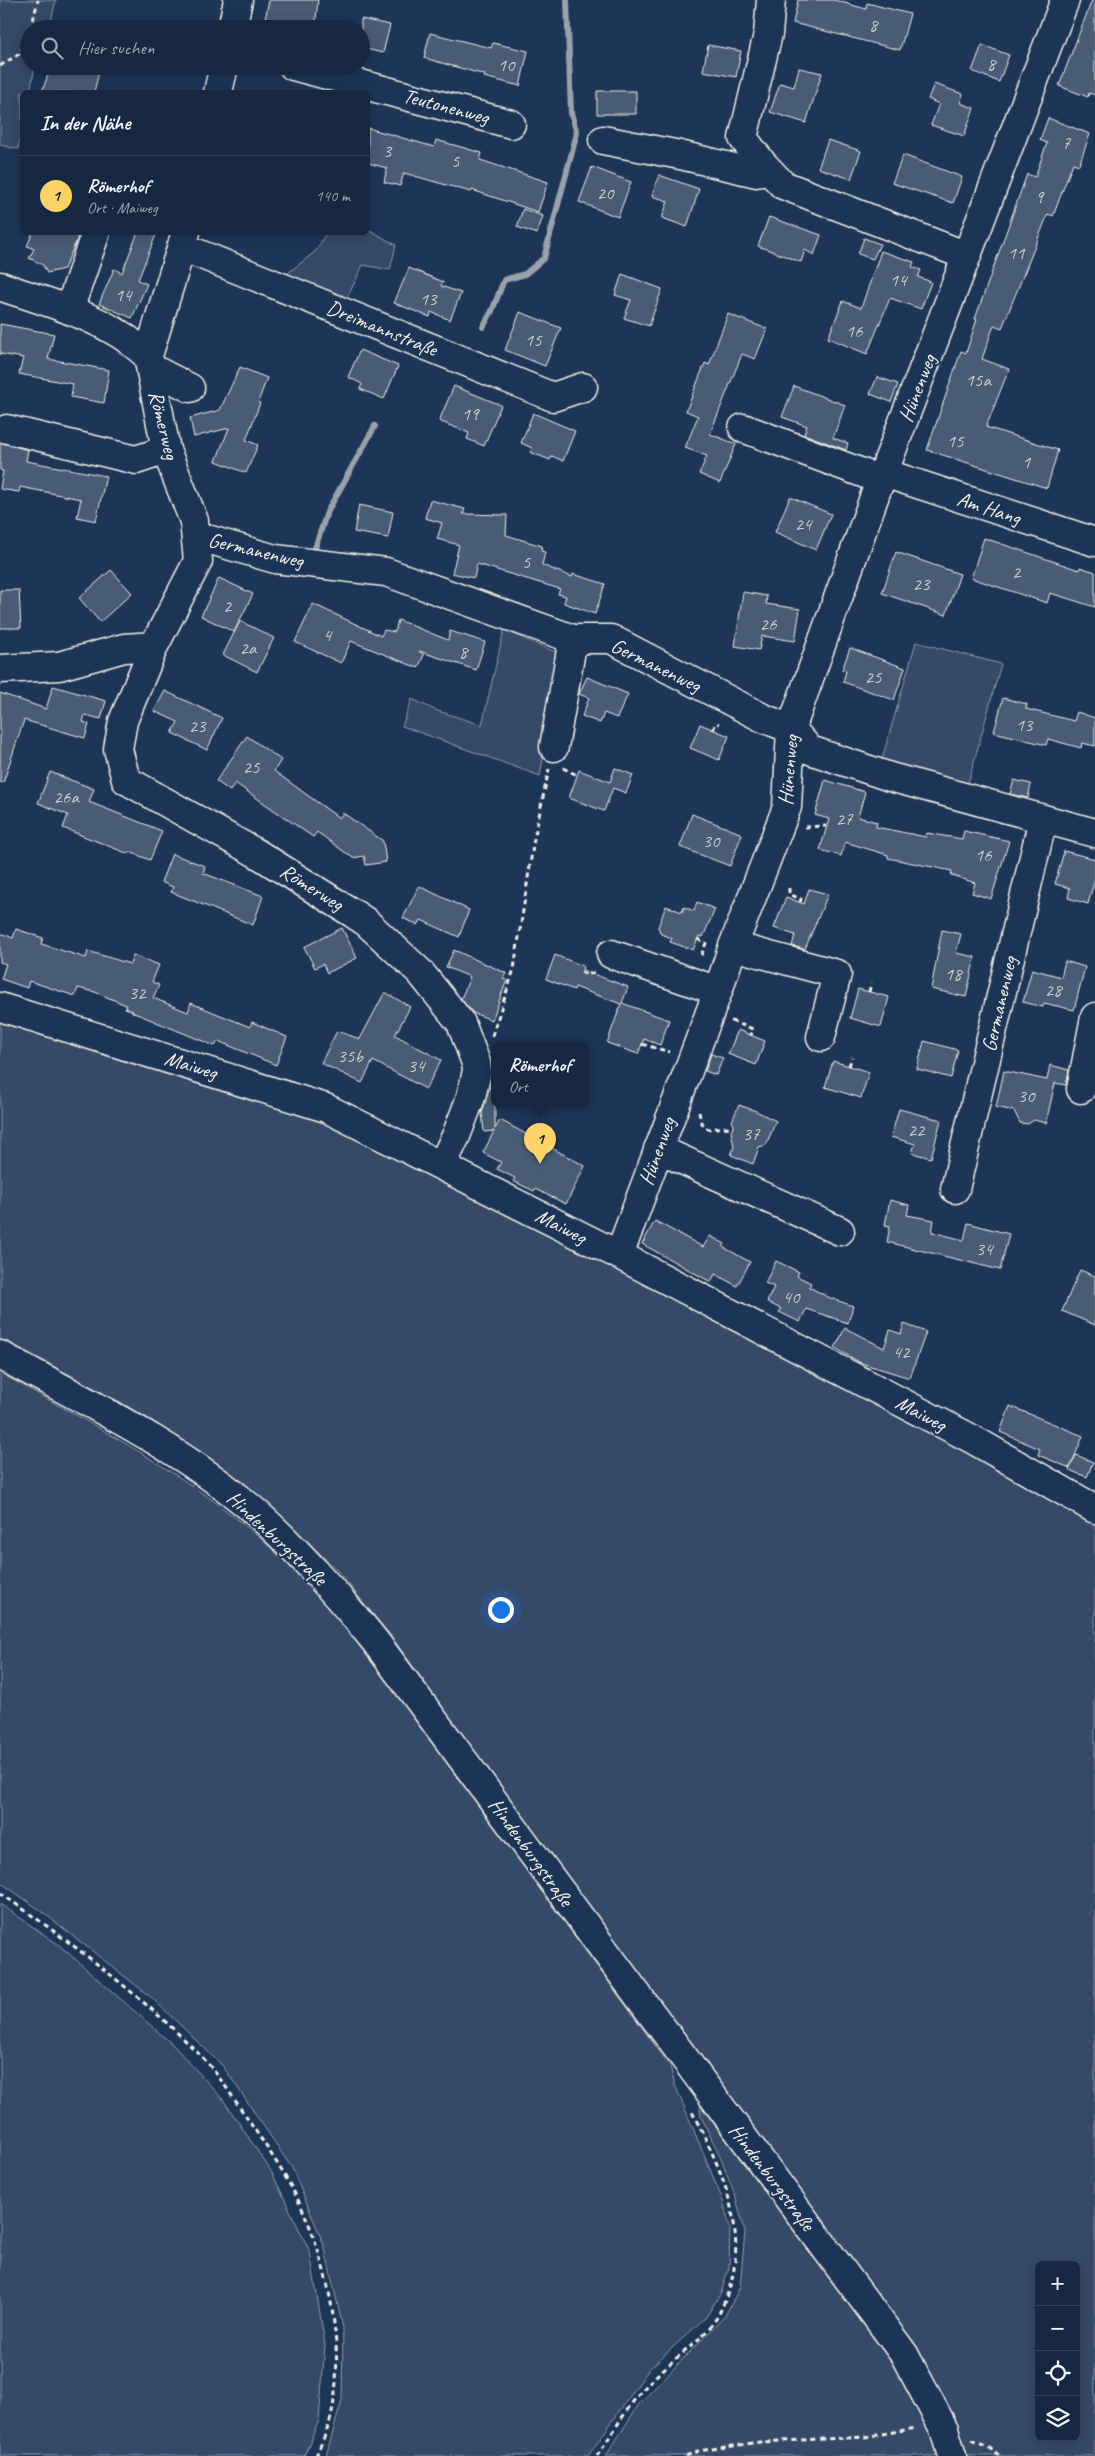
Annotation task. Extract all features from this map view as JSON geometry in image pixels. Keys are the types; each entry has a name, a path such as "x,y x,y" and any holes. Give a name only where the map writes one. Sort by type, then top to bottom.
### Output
{"street":[{"path":"234,20 238,0"},
{"path":"771,0 768,34 743,138 769,171 783,185 967,256"},
{"name":"Hünenweg","path":"619,1256 733,946 787,807 791,730 880,482 1065,0"},
{"path":"218,90 222,75"},
{"name":"Teutonenweg","path":"327,75 511,124"},
{"path":"603,140 680,155 756,173 769,171"},
{"path":"69,310 95,235"},
{"name":"Dreimannstraße","path":"150,362 184,240 553,397 583,387"},
{"path":"0,286 69,310 122,335 150,362 190,388"},
{"name":"Römerweg","path":"150,362 166,450 194,521 198,561 154,646 123,721 118,749 126,780 258,854 366,922 420,972 461,1023 480,1080"},
{"path":"7,429 136,460 166,450"},
{"name":"Am Hang","path":"744,435 880,482 1095,542"},
{"name":"Germanenweg","path":"197,536 275,559 386,572 573,639 610,639 763,718 791,730 810,750 890,777 1095,833"},
{"path":"554,747 573,639"},
{"path":"0,669 59,666 124,648 154,646"},
{"name":"Germanenweg","path":"955,1189 1043,819"},
{"path":"733,946 837,974 821,1037"},
{"path":"611,954 718,991"},
{"name":"Maiweg","path":"0,1007 326,1108 442,1165 972,1440 1095,1509"},
{"path":"1081,1089 1095,1017"},
{"path":"442,1165 480,1080"},
{"path":"658,1149 840,1231"},
{"name":"Hindenburgstraße","path":"0,1355 109,1413 208,1475 259,1516 325,1581 375,1641 904,2354 944,2429 952,2456"}],"path":[{"path":"33,20 38,0"},
{"path":"0,66 20,52"},
{"path":"491,1042 514,969 534,839 554,747"},
{"path":"797,826 812,828 826,826"},
{"path":"789,888 788,894 801,899 800,902"},
{"path":"869,992 871,983"},
{"path":"480,1080 491,1043"},
{"path":"849,1066 852,1057"},
{"path":"680,1092 700,1101 701,1122 708,1129 725,1126 733,1128"},
{"path":"0,1893 47,1926 128,1990 203,2058 245,2114 277,2163 300,2204 319,2254 331,2306 338,2353 331,2420 316,2456"},
{"path":"596,2456 646,2385 711,2326 723,2306 735,2274 736,2243 733,2212 707,2142 689,2106"},
{"path":"686,2456 698,2451 760,2442 865,2437 912,2427 944,2429"}],"shaded area":[{"path":"0,0 56,0 51,20 20,20 20,75 33,75 30,90 20,90 20,138 18,149 0,145"},
{"path":"370,230 396,245 390,270 363,265 344,304 283,277 316,251 325,235 370,235"},
{"path":"504,630 562,655 540,776 402,726 412,699 435,710 482,725"},
{"path":"916,642 1001,664 967,787 882,759"},
{"path":"0,1021 320,1120 830,1377 1043,1491 1095,1523 1095,2456 964,2456 683,2041 391,1636 336,1569 271,1506 216,1463 122,1403 0,1339"},
{"path":"0,1373 125,1443 185,1481 242,1523 296,1572 368,1657 670,2066 675,2085 723,2201 730,2228 729,2267 721,2293 706,2317 649,2369 588,2456 326,2456 342,2400 343,2328 324,2245 292,2168 223,2066 152,1998 40,1910 0,1882"},
{"path":"0,1904 59,1945 172,2044 222,2098 271,2171 310,2252 325,2345 319,2420 304,2456 0,2456"},
{"path":"700,2105 893,2364 917,2403 939,2456 606,2456 639,2404 725,2316 740,2287 745,2231 735,2195 721,2158 701,2117"}],"building":[{"path":"269,0 318,0 316,20 265,20"},
{"path":"798,0 834,0 866,9 867,3 910,14 900,50 793,23"},
{"path":"1092,0 1095,0 1095,95 1089,93 1088,97 1059,86"},
{"path":"370,21 390,25 383,53 370,50"},
{"path":"430,33 491,48 493,43 528,51 520,86 424,58"},
{"path":"708,45 741,51 736,77 703,71"},
{"path":"982,45 1009,55 999,82 972,71"},
{"path":"799,68 822,73 806,123 770,112 780,83 794,87"},
{"path":"48,75 98,75 94,90 43,90"},
{"path":"934,84 963,94 960,103 974,108 964,136 931,125 939,104 928,99"},
{"path":"597,91 636,91 636,114 597,114"},
{"path":"1048,118 1090,134 1079,165 1073,163 1053,216 1048,214 1002,328 994,325 982,359 1009,369 986,427 1058,450 1047,488 927,450 961,351 966,353 977,319 975,319 1027,174 1035,177 1047,143 1040,140"},
{"path":"370,129 434,147 436,140 482,153 480,160 548,182 538,212 472,190 471,192 404,173 400,186 384,182 387,168 370,164"},
{"path":"828,140 861,151 851,179 818,168"},
{"path":"903,155 962,177 953,203 892,183"},
{"path":"592,167 631,182 618,217 579,202"},
{"path":"659,175 699,189 687,227 662,218 668,201 652,196"},
{"path":"523,209 543,216 537,234 517,227"},
{"path":"769,217 821,235 814,255 805,250 801,262 758,246"},
{"path":"32,235 74,235 78,237 64,269 47,273 43,265 29,258 34,249 27,246"},
{"path":"137,235 156,235 138,280 147,284 132,318 99,304 114,269 122,273"},
{"path":"864,238 880,244 873,259 858,254"},
{"path":"881,251 914,262 912,267 921,270 918,277 931,282 921,309 890,298 867,354 828,338 843,301 861,308"},
{"path":"409,268 443,282 441,286 461,293 450,320 431,312 430,317 394,303"},
{"path":"622,274 662,289 649,326 624,318 631,300 615,295"},
{"path":"520,312 561,328 545,366 505,350"},
{"path":"728,314 767,329 755,359 742,354 710,434 736,444 720,483 699,474 707,456 685,448 698,416 686,411 705,363 709,365"},
{"path":"0,324 54,334 48,359 109,370 104,403 71,397 73,384 19,374 23,358 0,354"},
{"path":"360,350 398,366 384,399 360,389 362,384 348,377"},
{"path":"240,367 267,378 246,440 258,445 246,473 216,461 229,428 194,437 190,418 220,410"},
{"path":"877,377 898,384 891,402 870,394"},
{"path":"454,386 501,405 484,446 467,439 469,433 439,421"},
{"path":"794,386 845,405 833,438 848,443 846,450 804,434 807,426 782,417"},
{"path":"533,413 575,431 563,461 552,456 550,460 530,452 532,448 521,443"},
{"path":"0,442 28,450 26,461 106,476 96,521 77,517 81,499 20,487 19,492 0,489 3,471 0,470"},
{"path":"790,497 831,514 816,550 775,532"},
{"path":"430,500 465,509 463,514 507,515 506,535 542,546 541,551 545,552 542,565 572,577 573,574 605,584 595,614 564,603 566,596 558,594 560,589 477,564 474,578 452,573 459,545 437,539 442,523 425,518"},
{"path":"359,505 393,512 388,538 354,532"},
{"path":"984,538 1079,570 1080,567 1095,572 1095,607 1050,593 1047,603 971,578"},
{"path":"896,552 960,574 946,615 882,593"},
{"path":"111,570 132,593 100,622 79,598"},
{"path":"219,578 253,594 234,632 201,616"},
{"path":"0,590 19,590 21,628 0,628"},
{"path":"743,592 767,596 766,604 800,609 795,641 762,636 759,650 735,646"},
{"path":"313,604 381,636 384,630 395,632 398,620 448,640 450,631 485,642 476,670 419,651 424,655 418,668 351,641 341,663 295,642"},
{"path":"240,621 274,638 257,672 223,655"},
{"path":"850,648 905,668 894,700 843,682 846,671 842,670"},
{"path":"587,677 628,694 617,718 604,713 600,723 582,716 589,698 579,694"},
{"path":"53,686 106,701 101,719 85,715 83,722 89,724 85,738 24,720 3,783 0,782 0,693 46,709"},
{"path":"165,691 222,718 207,750 172,733 178,722 154,711"},
{"path":"1003,698 1027,704 1026,709 1074,721 1077,712 1095,718 1095,746 1082,743 1081,748 1048,739 1046,745 994,732"},
{"path":"700,724 729,736 719,760 690,748"},
{"path":"247,736 281,760 274,771 339,818 343,813 383,841 386,862 366,865 364,856 353,858 317,832 313,837 235,783 230,791 216,781"},
{"path":"615,768 633,775 626,793 613,788 604,811 569,798 579,770 610,782"},
{"path":"50,772 94,789 89,802 162,831 150,860 130,852 129,854 63,828 68,815 38,803"},
{"path":"825,780 865,792 858,817 877,822 876,827 926,837 927,833 962,839 964,831 1009,841 991,899 972,893 975,883 951,875 952,871 888,858 888,855 845,842 841,856 820,850 829,819 815,815"},
{"path":"1014,780 1031,784 1028,798 1010,794"},
{"path":"692,814 742,834 730,866 680,847"},
{"path":"1064,851 1095,859 1095,878 1088,904 1068,898 1070,888 1055,884"},
{"path":"172,854 205,866 203,873 263,896 253,925 171,892 173,887 161,882"},
{"path":"419,886 469,910 459,937 421,920 418,925 403,918"},
{"path":"809,889 828,894 805,949 792,946 795,935 774,928 786,897 804,904"},
{"path":"697,902 715,909 703,937 699,936 693,950 670,942 672,938 661,934 658,927 666,906 682,912 684,907 694,911"},
{"path":"342,928 357,958 327,973 323,964 315,968 304,947"},
{"path":"16,929 43,938 41,944 86,958 88,951 130,964 133,955 159,965 152,982 159,985 153,998 188,1012 191,1003 250,1027 252,1022 287,1037 276,1065 218,1041 215,1046 132,1012 125,1008 126,1005 95,992 78,988 75,996 29,981 27,988 1,979 6,964 0,962 0,933 13,938"},
{"path":"942,930 961,934 956,953 975,957 966,997 931,989"},
{"path":"454,950 506,973 503,979 507,980 492,1020 473,1013 461,999 470,977 446,967"},
{"path":"555,955 583,966 582,970 628,987 622,1003 669,1020 660,1045 644,1039 638,1054 607,1043 621,1004 575,987 574,990 546,979"},
{"path":"1065,961 1085,967 1074,1010 1044,1003 1043,1007 1023,1002 1032,969 1061,977"},
{"path":"858,989 889,997 881,1027 850,1018"},
{"path":"385,992 410,1007 395,1035 441,1060 426,1089 373,1061 362,1083 321,1063 337,1031 360,1039"},
{"path":"738,1030 765,1041 756,1065 728,1054"},
{"path":"924,1041 958,1050 951,1078 917,1069"},
{"path":"711,1054 723,1058 716,1075 705,1071"},
{"path":"833,1061 869,1072 861,1098 825,1087"},
{"path":"1050,1065 1069,1070 1066,1085 1055,1083 1046,1123 1034,1120 1028,1124 1020,1123 1014,1111 996,1107 1004,1071 1047,1080"},
{"path":"491,1082 491,1107 495,1107 495,1129 500,1120 585,1166 566,1204 513,1181 515,1178 497,1169 501,1162 483,1153 494,1131 484,1132 482,1113"},
{"path":"739,1105 776,1121 766,1145 759,1147 753,1164 731,1155 734,1147 731,1131 734,1125 732,1121"},
{"path":"899,1109 941,1120 931,1158 912,1153 915,1144 891,1137"},
{"path":"890,1200 909,1205 907,1215 934,1220 932,1232 964,1240 968,1223 1009,1234 1000,1270 887,1242 890,1226 885,1225"},
{"path":"655,1221 703,1247 710,1236 725,1244 723,1247 750,1262 737,1286 715,1274 711,1282 642,1244"},
{"path":"776,1261 799,1272 797,1276 811,1283 809,1287 830,1298 853,1306 848,1323 806,1309 800,1322 779,1312 781,1309 767,1302 774,1287 765,1283"},
{"path":"1080,1270 1095,1276 1095,1325 1062,1311"},
{"path":"904,1324 926,1332 910,1378 861,1363 835,1348 845,1328 884,1348 890,1330 901,1334"},
{"path":"1010,1406 1083,1436 1070,1468 1038,1455 1040,1449 1000,1432"},
{"path":"1076,1455 1093,1462 1087,1477 1069,1470"}],"waterway":[{"path":"483,327 492,311 504,280 525,274 544,258 577,133 571,113 567,0"},
{"path":"314,551 327,512 375,426"}],"place":[{"name":"Römerhof","path":"540,1164"}]}
